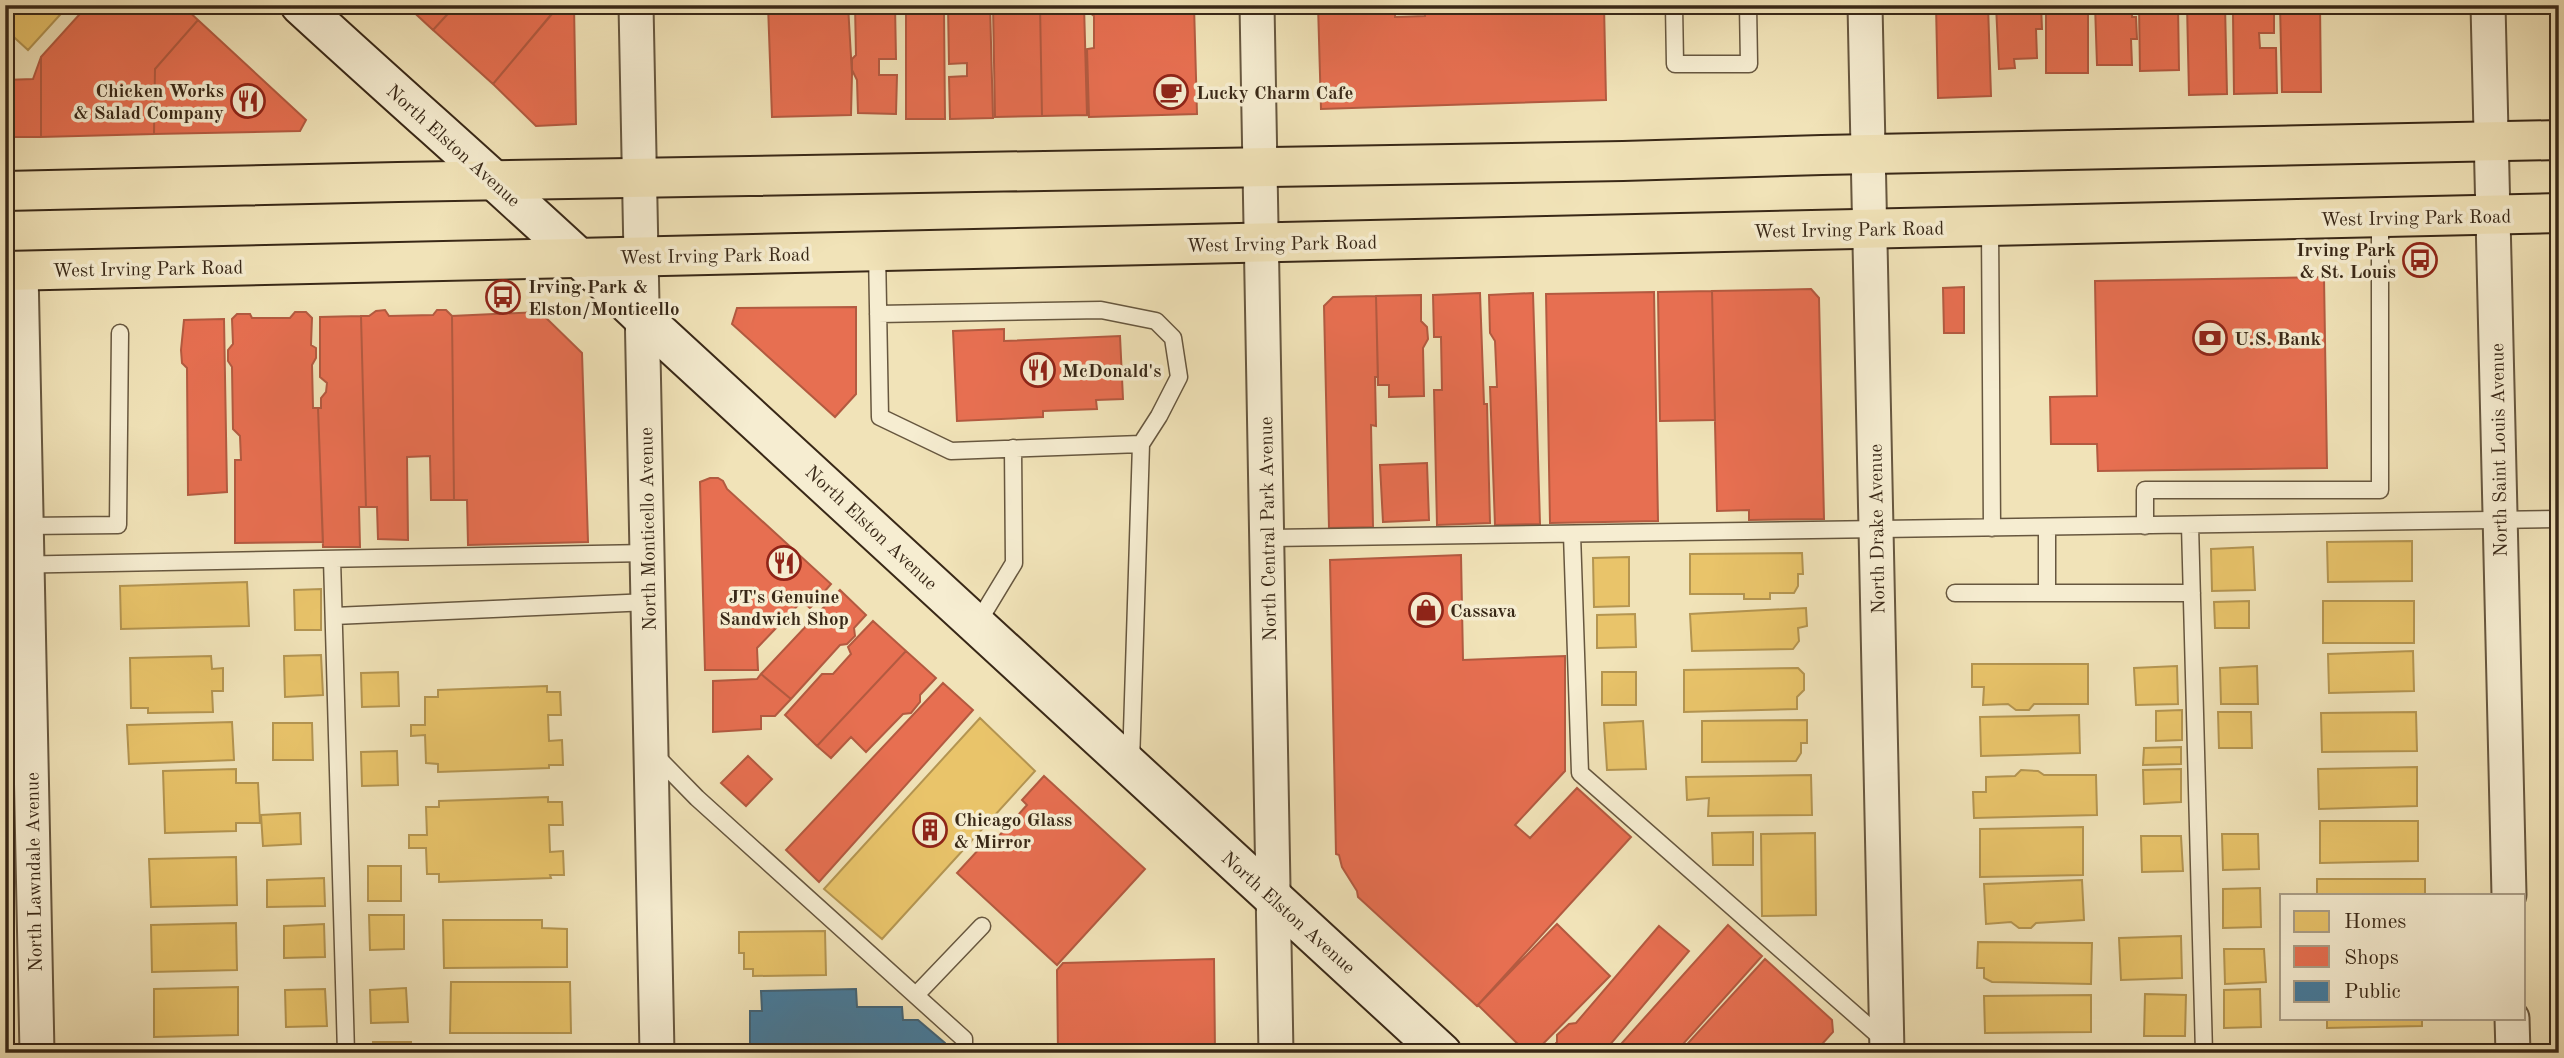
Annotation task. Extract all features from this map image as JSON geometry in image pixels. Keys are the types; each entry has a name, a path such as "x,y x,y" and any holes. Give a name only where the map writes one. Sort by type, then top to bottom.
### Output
{"main road":[{"name":"North Elston Avenue","path":"300,5 493,182 581,258 1442,1053"},
{"path":"10,187 493,182 1609,162 2559,140"},
{"name":"West Irving Park Road","path":"13,271 2559,213"}],"street":[{"name":"North Monticello Avenue","path":"636,5 657,1053"},
{"name":"North Central Park Avenue","path":"1257,5 1276,1053"},
{"name":"North Drake Avenue","path":"1865,5 1887,1048"},
{"name":"North Saint Louis Avenue","path":"2488,5 2509,894"},
{"name":"North Lawndale Avenue","path":"13,271 26,526 16,564 37,1053"},
{"path":"2512,1020 2513,1053"}],"lane":[{"path":"1674,5 1675,64 1749,64 1748,5"},
{"path":"2145,526 2145,490 2380,490 2380,218"},
{"path":"1990,226 1992,528"},
{"path":"877,251 880,417 951,451 1141,444"},
{"path":"878,314 1101,310 1156,321 1173,338 1179,377 1141,444 1131,766"},
{"path":"26,526 118,525 120,333"},
{"path":"976,624 1014,564 1013,448"},
{"path":"1267,538 2559,519"},
{"path":"2190,525 2204,1053"},
{"path":"2047,527 2047,593"},
{"path":"1572,534 1580,773 1887,1048"},
{"path":"16,564 648,553"},
{"path":"332,559 346,1053"},
{"path":"1955,593 2192,593"},
{"path":"334,616 649,602"},
{"path":"651,751 697,798 964,1039 964,1053"},
{"path":"916,995 982,926"}],"building: Homes":[{"path":"5,5 69,5 28,50 5,29"},
{"path":"2412,541 2412,581 2328,582 2327,542"},
{"path":"2253,547 2255,590 2212,591 2211,549"},
{"path":"1802,553 1803,574 1798,574 1798,586 1794,593 1770,593 1770,599 1744,599 1744,594 1690,594 1690,554"},
{"path":"1629,557 1629,606 1594,607 1593,558"},
{"path":"247,582 249,626 121,629 120,586"},
{"path":"321,589 321,630 295,630 294,590"},
{"path":"2249,601 2249,628 2215,628 2214,602"},
{"path":"2323,601 2414,601 2414,643 2323,643"},
{"path":"1806,608 1807,626 1798,628 1799,641 1793,649 1692,651 1690,614"},
{"path":"1635,614 1636,647 1597,648 1597,615"},
{"path":"2413,651 2414,691 2329,693 2328,654"},
{"path":"321,655 323,695 285,697 284,656"},
{"path":"211,656 212,669 223,668 223,691 212,691 213,712 148,713 148,708 131,708 130,658"},
{"path":"1972,664 2088,664 2088,704 2034,704 2029,710 2016,710 2008,704 1983,705 1984,687 1972,687"},
{"path":"2177,666 2178,704 2136,705 2134,668"},
{"path":"2257,666 2258,704 2221,704 2220,668"},
{"path":"1798,668 1804,674 1804,690 1797,697 1797,709 1684,712 1684,670"},
{"path":"398,672 399,706 362,707 361,673"},
{"path":"1602,672 1636,672 1636,705 1602,705"},
{"path":"547,686 547,692 560,692 561,715 548,715 549,741 562,740 563,765 549,765 549,768 438,772 438,764 426,763 425,735 411,736 411,725 425,725 425,697 438,697 438,690"},
{"path":"2182,710 2182,740 2156,741 2156,711"},
{"path":"2218,712 2251,712 2252,748 2219,748"},
{"path":"2416,712 2417,751 2322,752 2321,713"},
{"path":"2079,715 2080,753 1981,756 1980,717"},
{"name":"Chicago Glass & Mirror","path":"980,718 1035,771 882,939 824,889"},
{"path":"1807,720 1807,743 1801,743 1801,753 1796,761 1702,762 1702,721"},
{"path":"1643,721 1646,769 1607,770 1604,723"},
{"path":"232,722 234,760 129,764 127,725"},
{"path":"273,723 312,723 313,760 273,760"},
{"path":"2181,747 2181,764 2143,765 2144,748"},
{"path":"397,751 398,785 362,786 361,752"},
{"path":"2417,767 2417,806 2319,809 2318,769"},
{"path":"236,769 236,783 258,783 260,823 236,823 236,831 165,833 163,771"},
{"path":"2181,769 2181,802 2144,804 2143,770"},
{"path":"2021,770 2038,771 2044,775 2096,775 2097,815 1974,818 1973,792 1986,792 1986,777 2015,776"},
{"path":"1811,775 1812,815 1708,816 1709,798 1687,800 1686,777"},
{"path":"548,797 548,802 562,802 563,825 549,825 550,852 563,851 564,875 550,875 551,878 439,882 439,874 427,874 426,848 409,848 409,835 427,835 426,807 439,807 439,801"},
{"path":"300,813 301,844 263,846 261,815"},
{"path":"2320,821 2418,821 2418,861 2320,863"},
{"path":"2083,827 2083,875 1980,877 1980,829"},
{"path":"1753,832 1753,865 1713,865 1712,833"},
{"path":"1815,833 1816,915 1762,916 1761,834"},
{"path":"2222,834 2258,834 2259,869 2223,870"},
{"path":"2141,836 2181,836 2183,871 2142,872"},
{"path":"236,857 237,905 151,907 149,859"},
{"path":"368,866 401,866 401,901 368,901"},
{"path":"324,878 325,906 267,907 267,880"},
{"path":"2317,879 2425,879 2425,894 2317,894"},
{"path":"2082,880 2084,920 2036,923 2031,928 2019,928 2011,922 1986,924 1984,884"},
{"path":"2260,888 2261,927 2223,928 2223,889"},
{"path":"369,915 404,915 404,949 370,950"},
{"path":"443,920 542,920 542,928 567,929 567,967 444,968"},
{"path":"236,923 237,970 152,972 151,925"},
{"path":"324,924 325,957 284,958 284,926"},
{"path":"825,931 826,975 753,976 753,969 744,969 744,953 739,953 739,932"},
{"path":"2181,936 2182,978 2121,980 2119,938"},
{"path":"1978,942 2092,943 2091,984 1992,982 1984,978 1984,968 1977,968"},
{"path":"2224,949 2264,949 2266,982 2225,984"},
{"path":"451,982 570,982 571,1033 450,1033"},
{"path":"238,987 238,1035 154,1037 154,989"},
{"path":"406,988 408,1022 371,1023 370,990"},
{"path":"325,989 327,1026 286,1027 285,990"},
{"path":"2260,989 2261,1027 2224,1028 2224,990"},
{"path":"2145,994 2186,995 2185,1036 2144,1036"},
{"path":"2091,995 2091,1032 1985,1033 1984,996"},
{"path":"2327,1020 2422,1020 2422,1026 2327,1028"},
{"path":"373,1042 411,1042 411,1053 373,1053"},
{"path":"252,1045 252,1051 263,1050 263,1053 155,1053 155,1049"},
{"path":"2427,1045 2427,1053 2328,1053 2328,1047"},
{"path":"559,1049 559,1053 454,1053 454,1051"}],"building: Shops":[{"path":"88,5 182,5 198,20 155,69 154,134 41,137 41,57"},
{"path":"406,5 456,5 433,30"},
{"path":"456,5 542,5 552,14 493,84 433,30"},
{"path":"559,5 574,5 576,124 536,126 493,84"},
{"path":"768,5 848,5 852,74 851,115 772,117"},
{"path":"855,5 895,5 896,59 879,59 879,75 897,75 896,114 858,113 857,80 852,70 852,59 856,55"},
{"path":"948,5 990,5 993,118 950,119 949,77 967,76 967,63 949,64"},
{"path":"993,5 1040,5 1042,116 995,117"},
{"path":"1040,5 1084,5 1087,115 1042,116"},
{"path":"1090,5 1194,5 1197,114 1089,117 1087,49 1094,48 1094,16 1090,13"},
{"path":"1318,5 1395,5 1395,17 1425,16 1424,5 1604,5 1606,100 1321,109"},
{"path":"1936,5 1988,5 1991,96 1938,98"},
{"path":"1996,5 2041,5 2042,29 2036,29 2037,58 2014,59 2015,68 1999,69"},
{"path":"2046,5 2088,5 2088,73 2046,73"},
{"path":"2095,5 2132,5 2132,17 2136,17 2137,39 2131,39 2132,65 2097,65"},
{"path":"2139,5 2178,5 2179,70 2140,71"},
{"path":"2187,5 2225,5 2227,94 2189,95"},
{"path":"2239,5 2274,5 2274,33 2259,33 2260,48 2276,48 2277,93 2234,94 2233,13 2240,13"},
{"path":"2280,5 2320,5 2321,92 2282,92"},
{"path":"2556,5 2559,5 2559,82 2557,80"},
{"path":"906,13 944,13 945,119 906,119"},
{"path":"198,20 306,120 300,131 154,134 155,69"},
{"path":"41,57 41,137 5,137 5,80 33,79"},
{"name":"U.S. Bank","path":"2324,277 2327,468 2098,471 2097,444 2051,444 2050,397 2097,396 2095,281"},
{"path":"1964,287 1964,333 1944,333 1943,288"},
{"path":"1811,289 1819,298 1824,519 1749,520 1749,510 1717,511 1712,291"},
{"path":"1712,291 1715,420 1660,421 1658,292"},
{"path":"1654,292 1658,521 1550,523 1546,294"},
{"path":"1480,293 1484,404 1487,404 1490,523 1437,525 1434,390 1442,390 1441,337 1434,337 1433,295"},
{"path":"1533,293 1540,524 1495,525 1490,387 1497,387 1495,341 1490,333 1489,295"},
{"path":"1421,295 1421,321 1427,327 1428,339 1423,348 1424,396 1389,397 1389,385 1378,385 1376,296"},
{"path":"1376,296 1378,377 1375,377 1376,426 1371,425 1373,527 1329,528 1324,306 1333,297"},
{"path":"856,307 856,394 835,417 732,324 737,308"},
{"path":"385,310 389,316 433,315 437,310 446,310 452,316 454,500 431,500 430,456 407,457 408,540 378,539 377,507 366,507 361,316"},
{"path":"295,312 306,312 312,318 311,345 316,348 316,358 312,365 313,408 318,408 323,542 235,543 235,460 241,460 240,436 233,429 232,367 228,361 228,350 233,344 232,319 237,314 250,314 252,318 290,318"},
{"path":"540,312 582,353 588,542 468,545 467,500 454,500 452,316"},
{"path":"361,316 366,507 359,507 360,547 323,547 318,408 321,408 321,398 326,392 327,383 320,377 320,317"},
{"path":"224,319 227,492 188,495 187,368 182,363 181,350 184,320"},
{"name":"McDonald's","path":"1004,329 1004,341 1120,336 1123,399 1096,400 1097,409 1043,411 1043,417 957,421 953,331"},
{"path":"1427,463 1429,520 1383,522 1380,465"},
{"path":"710,478 723,481 727,489 831,584 810,608 802,601 757,648 758,670 705,670 700,482"},
{"path":"1461,555 1463,660 1565,656 1565,771 1515,825 1530,838 1577,788 1631,837 1477,1006 1358,897 1342,867 1339,855 1336,854 1330,560"},
{"path":"840,590 866,615 854,628 855,636 847,644 840,645 791,699 761,674"},
{"path":"873,621 906,651 817,746 785,715 822,674 833,674 851,654 848,647"},
{"path":"906,651 936,678 920,695 920,702 911,713 903,714 866,752 851,737 831,758 817,746"},
{"path":"761,674 791,699 775,716 761,716 761,729 713,732 713,681 757,679"},
{"path":"943,683 973,710 819,882 786,850"},
{"path":"748,756 772,779 746,806 721,783"},
{"path":"1044,776 1145,869 1057,965 957,873 991,836 998,837 1027,805 1022,800"},
{"path":"1557,924 1610,976 1534,1053 1527,1053 1478,1005"},
{"path":"1728,925 1762,956 1675,1053 1613,1053"},
{"path":"1659,926 1689,951 1603,1053 1548,1053 1557,1042 1557,1035 1569,1024 1576,1023"},
{"path":"1214,959 1215,1053 1058,1053 1057,970 1063,963"},
{"path":"1765,959 1832,1020 1833,1032 1814,1053 1679,1053"}],"building: Public":[{"path":"856,989 857,1007 902,1007 903,1020 918,1020 945,1043 945,1053 750,1053 750,1011 762,1011 761,991"}],"place":[{"name":"Lucky Charm Cafe","path":"1171,92"},
{"name":"Chicken Works & Salad Company","path":"248,101"},
{"name":"Irving Park & St. Louis","path":"2420,260"},
{"name":"Irving Park & Elston/Monticello","path":"503,297"},
{"name":"U.S. Bank","path":"2210,338"},
{"name":"McDonald's","path":"1038,370"},
{"name":"JT's Genuine Sandwich Shop","path":"784,563"},
{"name":"Cassava","path":"1426,610"},
{"name":"Chicago Glass & Mirror","path":"930,830"}]}
